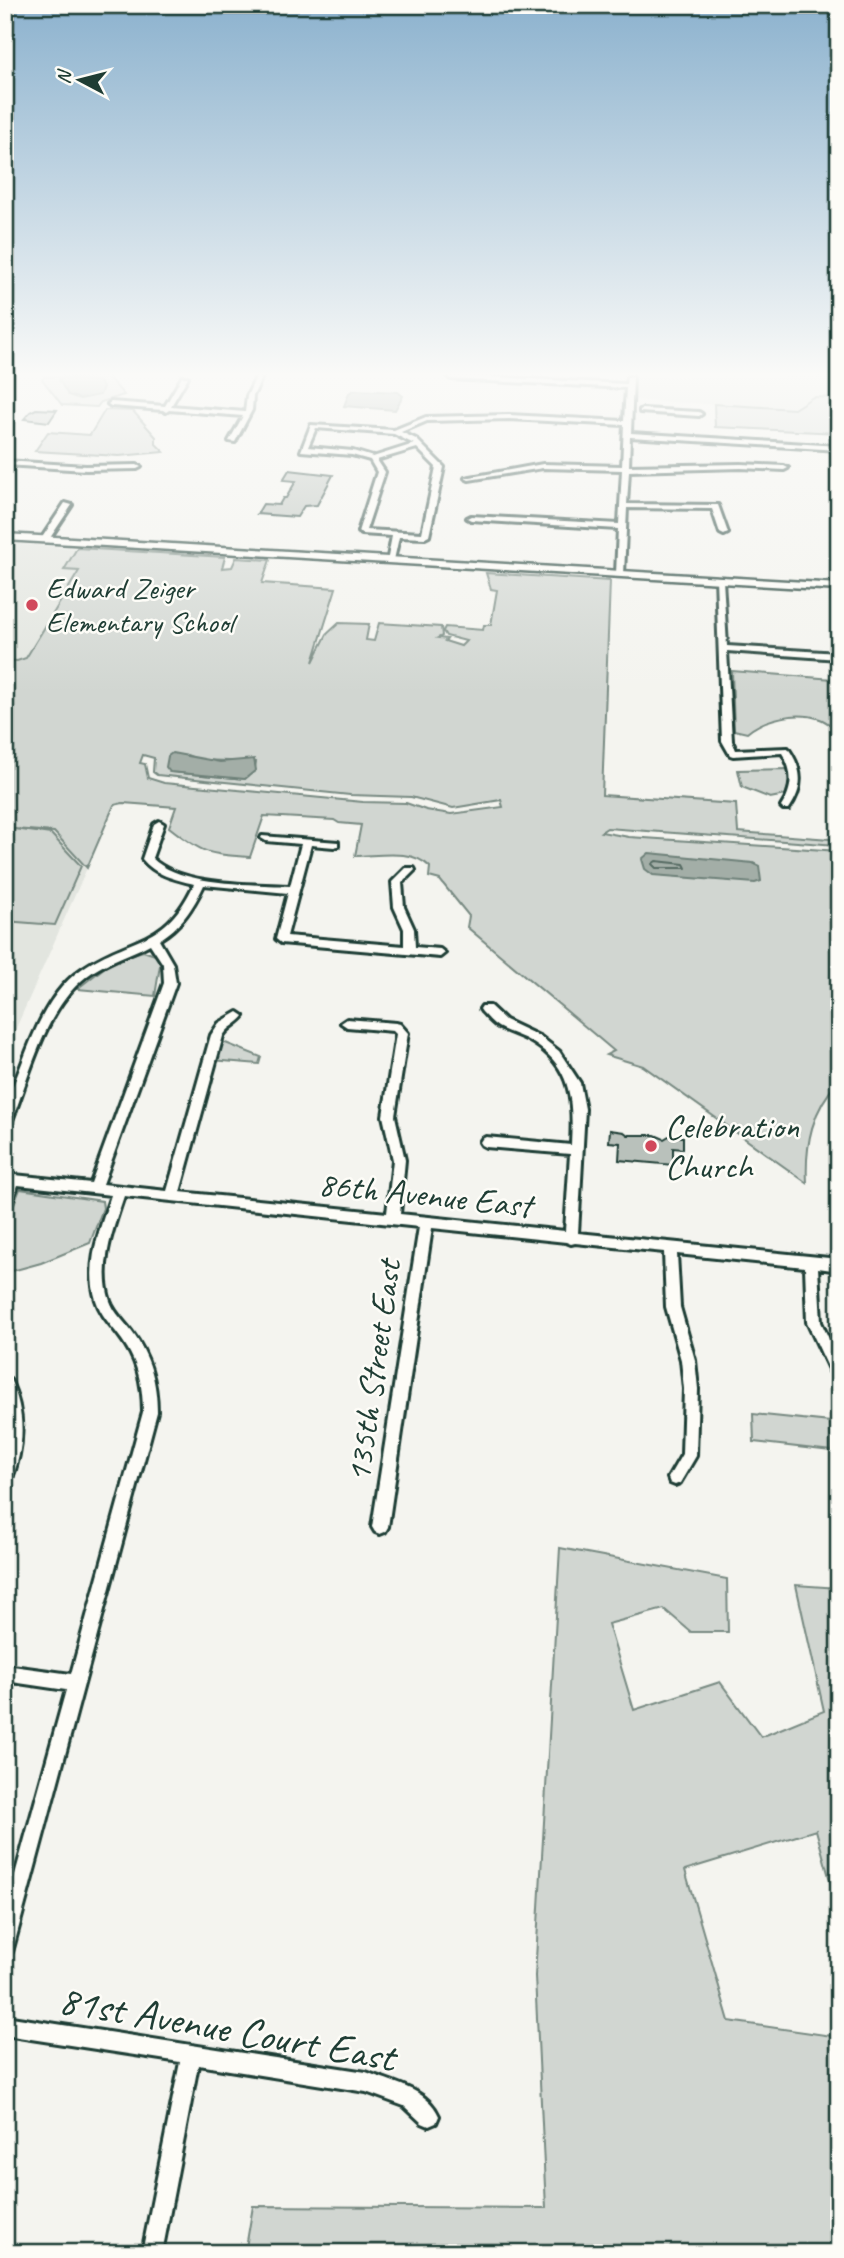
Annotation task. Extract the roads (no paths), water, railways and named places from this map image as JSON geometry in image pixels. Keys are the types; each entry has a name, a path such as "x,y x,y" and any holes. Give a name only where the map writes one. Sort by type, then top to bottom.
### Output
{"main road":[{"path":"5,537 839,587"}],"street":[{"path":"378,482 362,532 425,536 437,482"},
{"path":"620,574 625,482"},
{"path":"46,540 68,505"},
{"path":"623,506 715,507 724,533"},
{"path":"471,518 622,527"},
{"path":"390,560 396,534"},
{"path":"719,580 727,741 733,753 785,750 797,776 795,792 786,807"},
{"path":"722,648 839,656"},
{"path":"159,824 148,854 150,864 157,870 200,882 294,890"},
{"path":"266,838 334,844"},
{"path":"307,841 281,939 440,953"},
{"path":"410,870 397,882 397,887 399,907 409,929 410,950"},
{"path":"5,1124 52,1011 64,990 97,964 153,940 181,919 192,903 200,882"},
{"path":"95,1188 170,983 168,964 153,940"},
{"path":"486,1009 501,1023 537,1040 565,1067 578,1099 571,1239"},
{"path":"173,1196 217,1035 221,1028 238,1016"},
{"path":"347,1023 396,1027 401,1033 389,1116 399,1160 393,1220"},
{"path":"486,1142 576,1150"},
{"path":"5,1202 10,1179"},
{"name":"86th Avenue East","path":"10,1179 839,1265"},
{"path":"5,1945 150,1412 146,1368 135,1346 105,1306 98,1276 101,1249 120,1191"},
{"name":"135th Street East","path":"380,1527 426,1224"},
{"path":"670,1249 673,1307 688,1360 691,1389 689,1456 675,1478"},
{"path":"811,1262 814,1322 839,1377"},
{"path":"5,1384 12,1404 16,1433 5,1478"},
{"path":"5,1673 76,1683"},
{"name":"81st Avenue Court East","path":"5,2025 366,2082 411,2099 429,2116"},
{"path":"152,2253 191,2054"}],"water":[{"path":"172,753 220,762 254,759 256,770 245,779 170,772 166,767 168,756"},
{"path":"649,853 753,863 759,866 761,881 755,883 653,875 645,869 642,859"}],"place":[{"name":"Edward Zeiger Elementary School","path":"32,605"},
{"name":"Celebration Church","path":"651,1146"}]}
